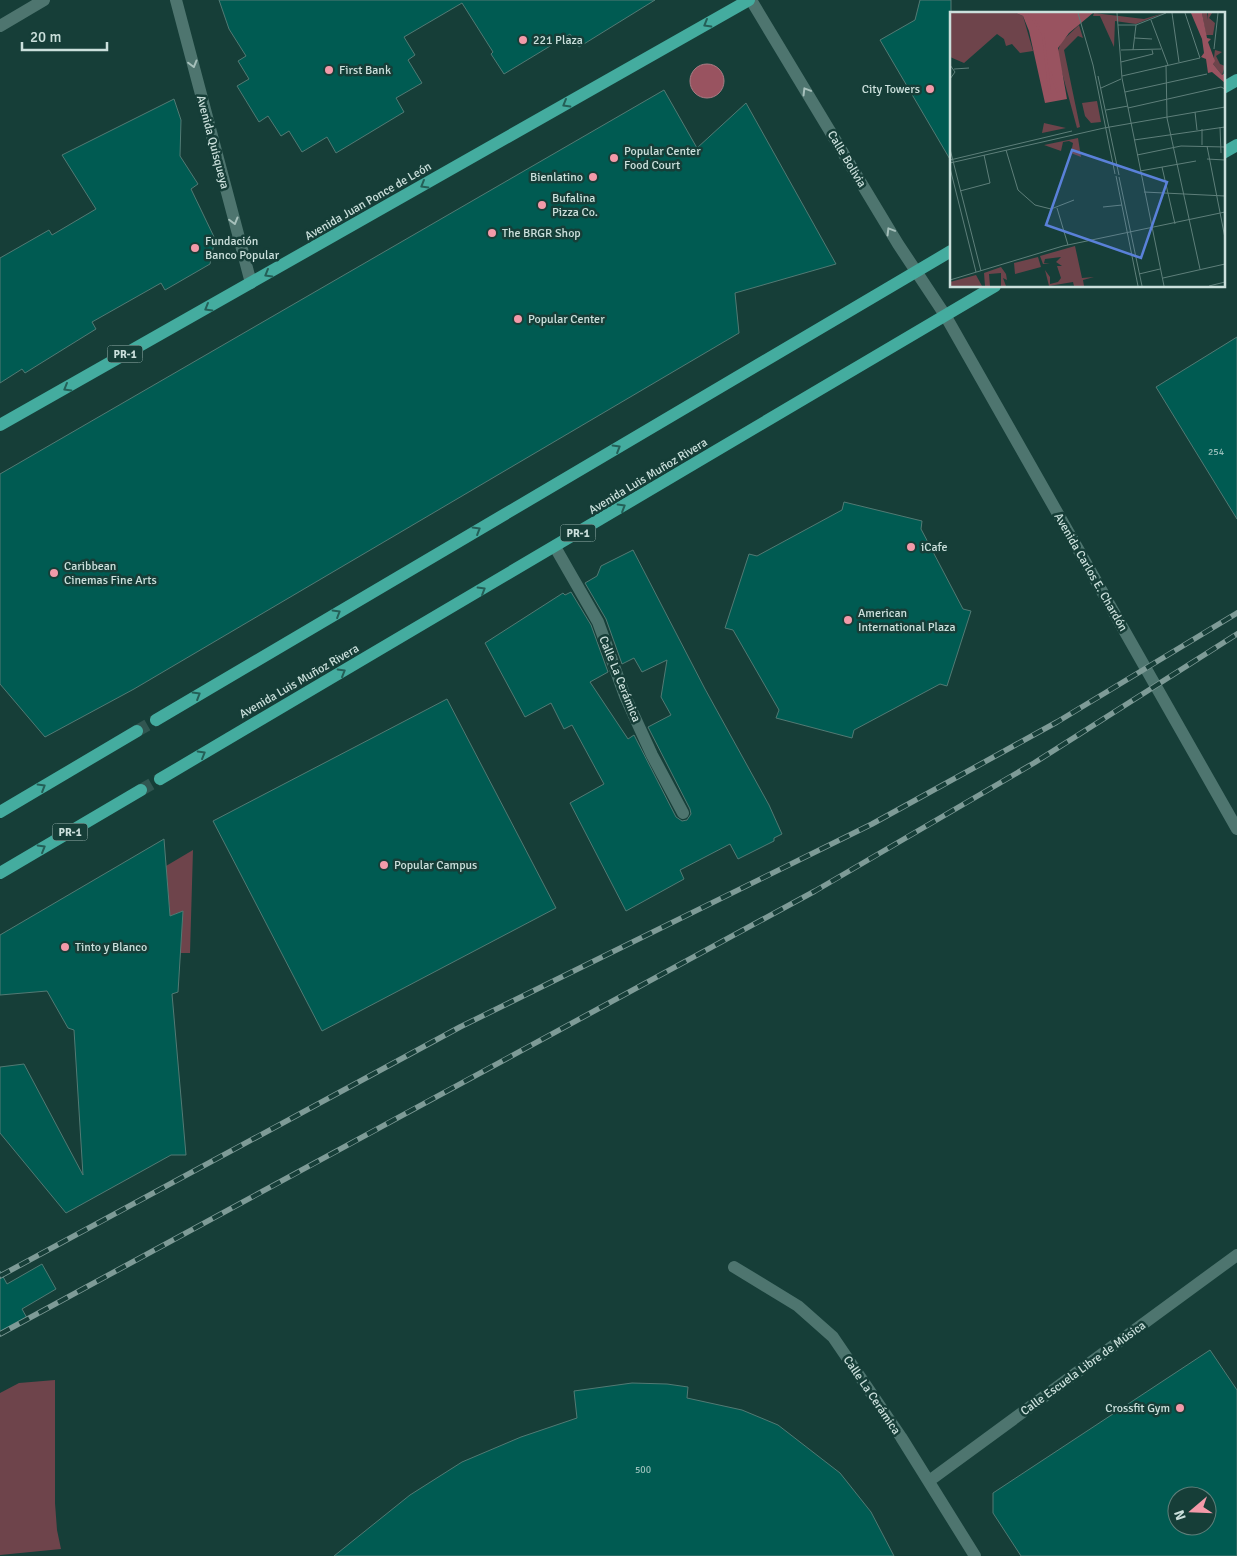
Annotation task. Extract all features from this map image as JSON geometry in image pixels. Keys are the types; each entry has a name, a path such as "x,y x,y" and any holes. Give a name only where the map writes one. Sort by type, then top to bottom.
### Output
{"main road":[{"name":"Avenida Juan Ponce de León","path":"0,425 750,0"},
{"path":"1224,87 1237,80"},
{"path":"1224,152 1237,145"},
{"path":"156,720 950,252"},
{"name":"Avenida Luis Muñoz Rivera","path":"160,779 992,288"},
{"path":"0,812 137,731"},
{"name":"PR-1","path":"0,873 141,790"}],"street":[{"path":"0,26 44,0"},
{"name":"Avenida Quisqueya","path":"176,0 251,284"},
{"name":"Calle Bolivia","path":"750,0 898,244 945,315"},
{"name":"Avenida Carlos E. Chardón","path":"945,315 1237,829"},
{"name":"Calle La Cerámica","path":"555,547 598,622 625,696 652,755 683,813"},
{"name":"Calle Escuela Libre de Música","path":"929,1481 1237,1255"},
{"name":"Calle La Cerámica","path":"734,1267 798,1306 832,1337 929,1481 974,1556"}],"shaded area":[{"path":"707,64 714,65 719,69 723,74 723,88 719,93 714,97 707,98 700,97 695,93 691,88 690,81 691,74 695,69 700,65"},
{"path":"193,850 190,953 180,953 183,911 170,916 166,866"},
{"path":"55,1380 55,1503 57,1530 61,1549 0,1555 0,1393 19,1383"}],"building":[{"name":"First Bank","path":"219,0 655,0 579,47 570,34 504,74 491,54 493,52 462,3 404,37 415,55 408,60 422,83 396,98 404,112 336,153 327,137 302,152 289,131 281,136 268,116 259,122 237,86 249,79 238,61 246,56 229,29"},
{"path":"920,0 951,0 950,159 880,40 915,20"},
{"path":"664,90 697,148 746,103 836,264 735,293 739,333 134,689 45,737 0,684 0,474"},
{"path":"174,99 181,120 180,156 198,184 191,189 215,239 210,264 165,290 161,283 92,322 96,329 25,373 22,369 0,383 0,258 49,230 52,235 96,209 62,155"},
{"path":"1237,337 1237,519 1156,387"},
{"name":"American International Plaza","path":"844,502 922,521 921,529 963,609 971,611 947,686 940,684 854,730 852,738 776,718 779,710 733,630 725,628 749,554 757,556 842,510"},
{"path":"633,550 705,689 769,805 782,834 774,838 774,841 738,859 730,844 680,870 684,879 626,911 570,803 604,784 572,725 564,729 551,703 525,717 485,643 563,593 565,595 571,592 591,625 608,672 590,682 628,739 634,735 676,817 682,821 687,820 691,814 690,809 648,727 671,715 661,697 667,660 642,672 634,658 622,664 606,619 585,583 597,576 601,566"},
{"name":"Popular Campus","path":"447,699 556,908 322,1031 213,821"},
{"path":"164,839 170,916 183,911 178,992 172,994 186,1155 171,1155 66,1213 0,1133 0,1067 24,1064 83,1175 74,1030 68,1028 47,991 0,995 0,935"},
{"path":"42,1264 56,1289 22,1309 27,1318 0,1333 0,1271 7,1284"},
{"path":"1210,1350 1237,1390 1237,1556 1021,1556 993,1513 993,1493"},
{"path":"632,1383 688,1387 687,1398 742,1410 778,1425 840,1473 871,1512 894,1556 334,1556 410,1495 462,1462 521,1437 577,1418 574,1391"}],"tunnel":[{"path":"137,731 156,720"},
{"path":"141,790 160,779"}],"railway":[{"path":"0,1276 460,1027 872,824 1057,722 1237,613"},
{"path":"0,1334 815,891 1034,763 1237,634"}],"place":[{"name":"221 Plaza","path":"523,40"},
{"name":"First Bank","path":"329,70"},
{"name":"City Towers","path":"930,89"},
{"name":"Popular Center Food Court","path":"614,158"},
{"name":"Bienlatino","path":"593,177"},
{"name":"Bufalina Pizza Co.","path":"542,205"},
{"name":"The BRGR Shop","path":"492,233"},
{"name":"Fundación Banco Popular","path":"195,248"},
{"name":"Popular Center","path":"518,319"},
{"name":"iCafe","path":"911,547"},
{"name":"Caribbean Cinemas Fine Arts","path":"54,573"},
{"name":"American International Plaza","path":"848,620"},
{"name":"Popular Campus","path":"384,865"},
{"name":"Tinto y Blanco","path":"65,947"},
{"name":"Crossfit Gym","path":"1180,1408"}]}
